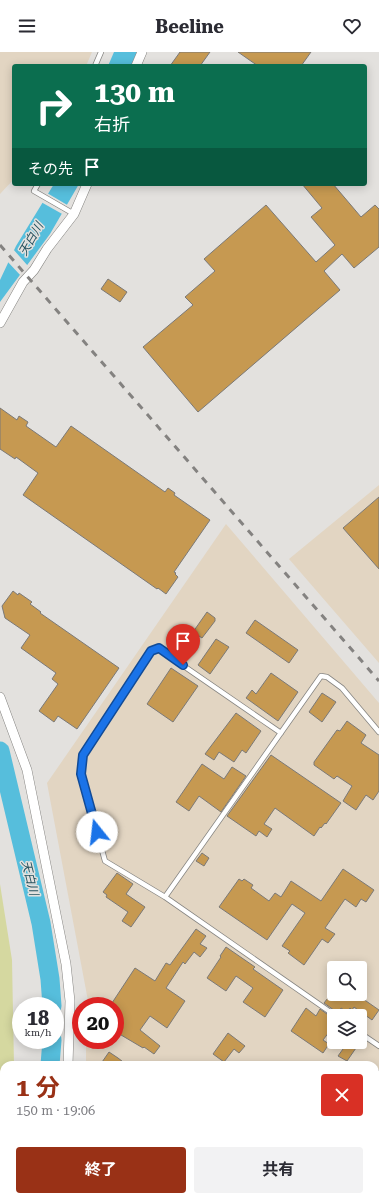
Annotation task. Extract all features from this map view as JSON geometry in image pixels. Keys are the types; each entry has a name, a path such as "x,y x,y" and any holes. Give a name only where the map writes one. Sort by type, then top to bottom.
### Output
{"street":[{"path":"137,64 142,52"},
{"path":"0,323 23,282 34,270 72,213 86,186"},
{"path":"0,697 27,770 66,964 70,1001 68,1061"}],"lane":[{"path":"96,64 101,52"},
{"path":"37,186 34,191 72,213"},
{"path":"281,733 159,648 151,651 83,755 81,774 105,861 165,898 327,1010"},
{"path":"165,898 321,676 327,677 342,688 379,732"},
{"path":"367,1038 379,1046"}],"shaded area":[{"path":"0,52 92,52 87,64 12,64 12,181 0,194"},
{"path":"379,485 379,663 289,559"},
{"path":"226,524 379,703 379,1061 86,1061 86,1049 124,1049 124,997 87,997 47,783"}],"green space":[{"path":"0,884 12,960 12,1049 14,1049 14,1061 0,1061"}],"water":[{"path":"114,52 137,52 132,64 109,64"},
{"path":"53,186 78,186 50,234 0,302 0,280 16,246"}],"pier":[{"path":"47,193 69,206 64,215 41,202"},
{"path":"13,249 28,266 21,276 7,261"}],"building":[{"path":"180,52 210,52 201,64 171,64"},
{"path":"238,52 311,52 302,64 255,64"},
{"path":"304,186 335,186 361,217 375,205 379,209 379,247 354,268 342,254 324,271 340,290 198,412 143,347 193,305 185,297 215,271 204,259 266,205 316,262 335,245 311,217 322,208"},
{"path":"108,279 127,292 120,302 101,289"},
{"path":"0,408 17,420 19,416 28,422 26,426 56,447 71,426 165,492 168,488 175,493 174,495 210,520 174,572 178,577 166,594 23,495 38,473 16,457 15,459 0,449"},
{"path":"379,497 379,569 343,528"},
{"path":"13,591 18,595 19,593 32,602 30,604 41,612 40,613 119,668 77,729 58,716 54,722 39,711 58,684 52,679 56,673 21,648 30,635 5,618 2,606"},
{"path":"207,612 215,618 215,621 202,638 193,632"},
{"path":"255,620 298,650 289,663 246,633"},
{"path":"216,639 229,647 210,674 198,665"},
{"path":"171,668 198,686 173,722 147,704"},
{"path":"271,673 298,692 278,721 246,698 252,690 256,694"},
{"path":"322,693 336,702 322,722 309,712"},
{"path":"236,713 261,731 246,753 242,750 234,762 219,752 214,760 205,754"},
{"path":"347,721 366,735 361,743 379,755 379,791 373,800 366,795 356,810 343,801 352,786 337,776 334,779 314,765 314,762 337,730 340,731"},
{"path":"271,755 341,803 326,824 325,823 321,828 320,827 314,836 275,808 264,824 272,829 267,837 259,831 256,836 227,816"},
{"path":"202,764 224,779 232,767 246,776 221,812 199,796 189,811 176,802"},
{"path":"202,853 209,858 204,866 196,861"},
{"path":"343,869 374,890 366,902 361,899 356,907 345,899 325,928 335,934 328,943 322,939 304,965 288,953 290,951 282,946 305,913 292,904 267,940 219,907 239,879 242,881 244,879 253,885 251,888 269,901 275,893 281,897 291,881 321,901"},
{"path":"117,873 133,884 126,894 145,907 131,927 122,921 128,912 106,897 107,895 103,892"},
{"path":"196,929 206,936 200,944 207,948 200,957 194,952 185,964 183,962 166,988 185,1001 167,1028 150,1016 140,1030 160,1046 154,1054 124,1037 124,997 116,997 135,968 155,981 166,963 170,965"},
{"path":"226,947 255,967 253,969 283,990 265,1017 243,1002 253,988 236,976 226,991 207,978"},
{"path":"327,999 327,1001 366,1001 379,1010 372,1020 367,1016 367,1009 357,1009 354,1007 353,1009 332,1009 324,1003"},
{"path":"306,1008 316,1016 320,1009 327,1014 327,1035 323,1040 327,1043 327,1047 323,1053 291,1031"},
{"path":"228,1033 245,1046 239,1053 234,1049 225,1061 213,1054"},
{"path":"343,1049 355,1049 347,1061 338,1056"},
{"path":"109,1052 122,1061 103,1061"}],"waterway":[{"name":"天白川","path":"0,751 41,923 51,997"},
{"name":"天白川","path":"50,1061 51,1049"}],"railway":[{"path":"0,245 379,681"}],"route":[{"path":"97,832 81,774 83,755 151,651 159,648 183,665"}]}
